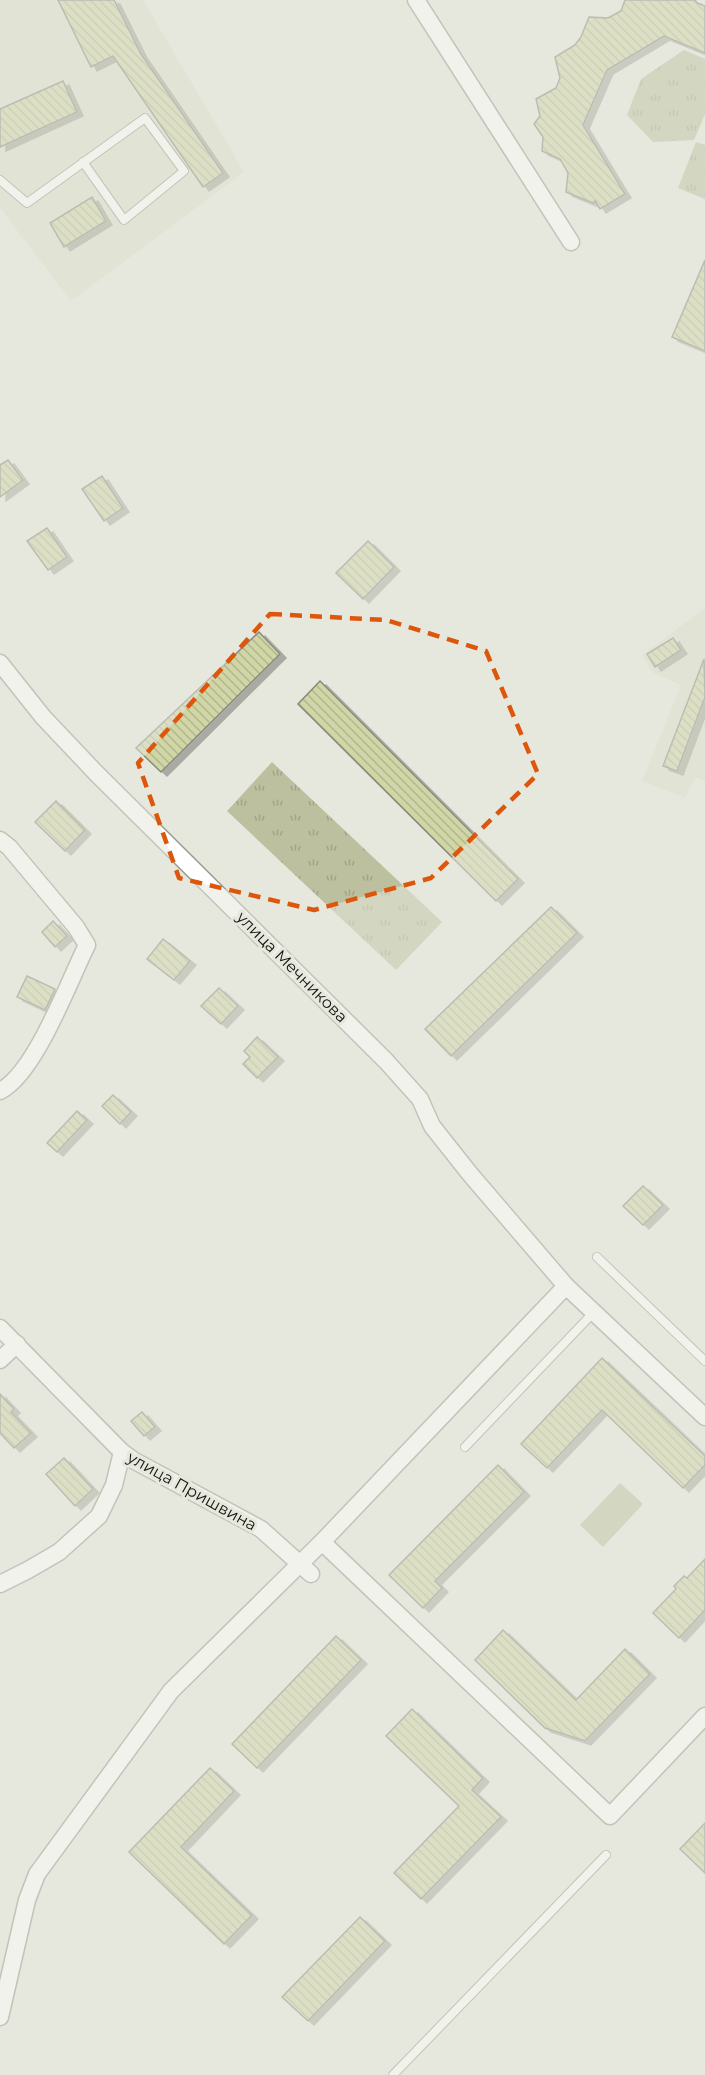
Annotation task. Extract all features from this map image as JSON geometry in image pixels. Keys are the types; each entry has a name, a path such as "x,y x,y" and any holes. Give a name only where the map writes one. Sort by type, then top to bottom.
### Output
{"street":[{"path":"416,0 571,242"},
{"name":"улица Мечникова","path":"0,663 43,717 96,773 386,1061 420,1099 432,1126 566,1286 705,1417"},
{"path":"0,840 9,847 76,927 87,945 42,1039 9,1087 0,1091"},
{"path":"0,2018 27,1900 37,1874 171,1691 305,1569 322,1542 566,1286"},
{"name":"улица Пришвина","path":"0,1328 122,1452 147,1468 261,1529 305,1569"},
{"path":"0,1360 17,1344"},
{"path":"0,1584 59,1552 99,1516 114,1485 122,1452"},
{"path":"322,1542 610,1816 705,1716"}],"lane":[{"path":"0,180 27,203 83,162 145,118 184,171 124,219 83,162"},
{"path":"597,1257 705,1361"},
{"path":"465,1447 594,1312"},
{"path":"393,2075 606,1856"}],"highlighted area":[{"path":"270,614 386,620 486,651 538,774 431,878 314,910 179,878 138,763"}],"shaded area":[{"path":"0,0 143,0 244,172 71,301 0,208"},
{"path":"705,608 705,781 695,777 685,798 642,781 681,685 653,673 642,655"}],"green space":[{"path":"684,50 705,59 705,114 694,140 653,142 627,115 641,79"},
{"path":"696,142 705,145 705,199 678,188"},
{"path":"272,762 442,922 396,970 227,811"},
{"path":"620,1483 643,1504 603,1547 580,1525"}],"building":[{"path":"58,0 114,0 141,54 223,173 203,187 113,56 91,67"},
{"path":"625,0 695,0 705,6 705,53 664,36 607,70 583,125 625,194 600,209 595,201 593,203 566,192 568,173 560,159 542,151 543,137 534,124 540,116 536,99 556,88 560,78 555,57 575,45 589,17 608,18 621,11"},
{"path":"63,81 77,112 0,147 0,109"},
{"path":"92,197 106,221 64,247 50,223"},
{"path":"705,260 705,351 672,337"},
{"path":"8,460 23,480 0,497 0,465"},
{"path":"102,476 123,508 104,521 82,489"},
{"path":"47,528 67,557 48,570 27,541"},
{"path":"368,541 394,567 363,599 336,573"},
{"path":"259,632 280,654 161,772 136,748"},
{"path":"673,638 681,650 655,667 647,654"},
{"path":"704,659 705,697 677,771 663,766"},
{"path":"320,681 518,879 496,901 298,704"},
{"path":"56,801 85,830 65,851 35,822"},
{"path":"551,907 577,933 451,1056 425,1029"},
{"path":"53,921 67,936 55,947 42,932"},
{"path":"163,939 190,961 174,980 147,959"},
{"path":"27,976 55,989 45,1010 17,997"},
{"path":"219,988 238,1006 221,1024 201,1006"},
{"path":"257,1037 278,1057 257,1078 243,1064 250,1057 244,1051"},
{"path":"113,1095 131,1112 120,1124 102,1106"},
{"path":"77,1111 87,1120 57,1152 47,1143"},
{"path":"643,1186 663,1205 643,1225 623,1206"},
{"path":"602,1358 705,1456 705,1465 683,1488 602,1410 547,1468 521,1444"},
{"path":"0,1394 14,1409 11,1412 31,1433 14,1448 0,1433"},
{"path":"142,1412 155,1427 144,1436 131,1421"},
{"path":"64,1458 93,1489 75,1506 46,1474"},
{"path":"498,1465 524,1492 435,1581 442,1588 423,1608 389,1575"},
{"path":"705,1559 705,1610 679,1638 653,1613 676,1589 674,1586 684,1576 687,1578"},
{"path":"503,1630 576,1700 625,1649 650,1674 585,1741 545,1728 475,1660"},
{"path":"336,1636 361,1660 257,1768 232,1744"},
{"path":"412,1709 483,1778 472,1790 501,1817 421,1899 394,1873 459,1806 386,1736"},
{"path":"210,1768 234,1791 181,1847 252,1915 224,1944 129,1852"},
{"path":"705,1823 705,1873 680,1849"},
{"path":"360,1917 385,1941 308,2021 282,1997"}]}
